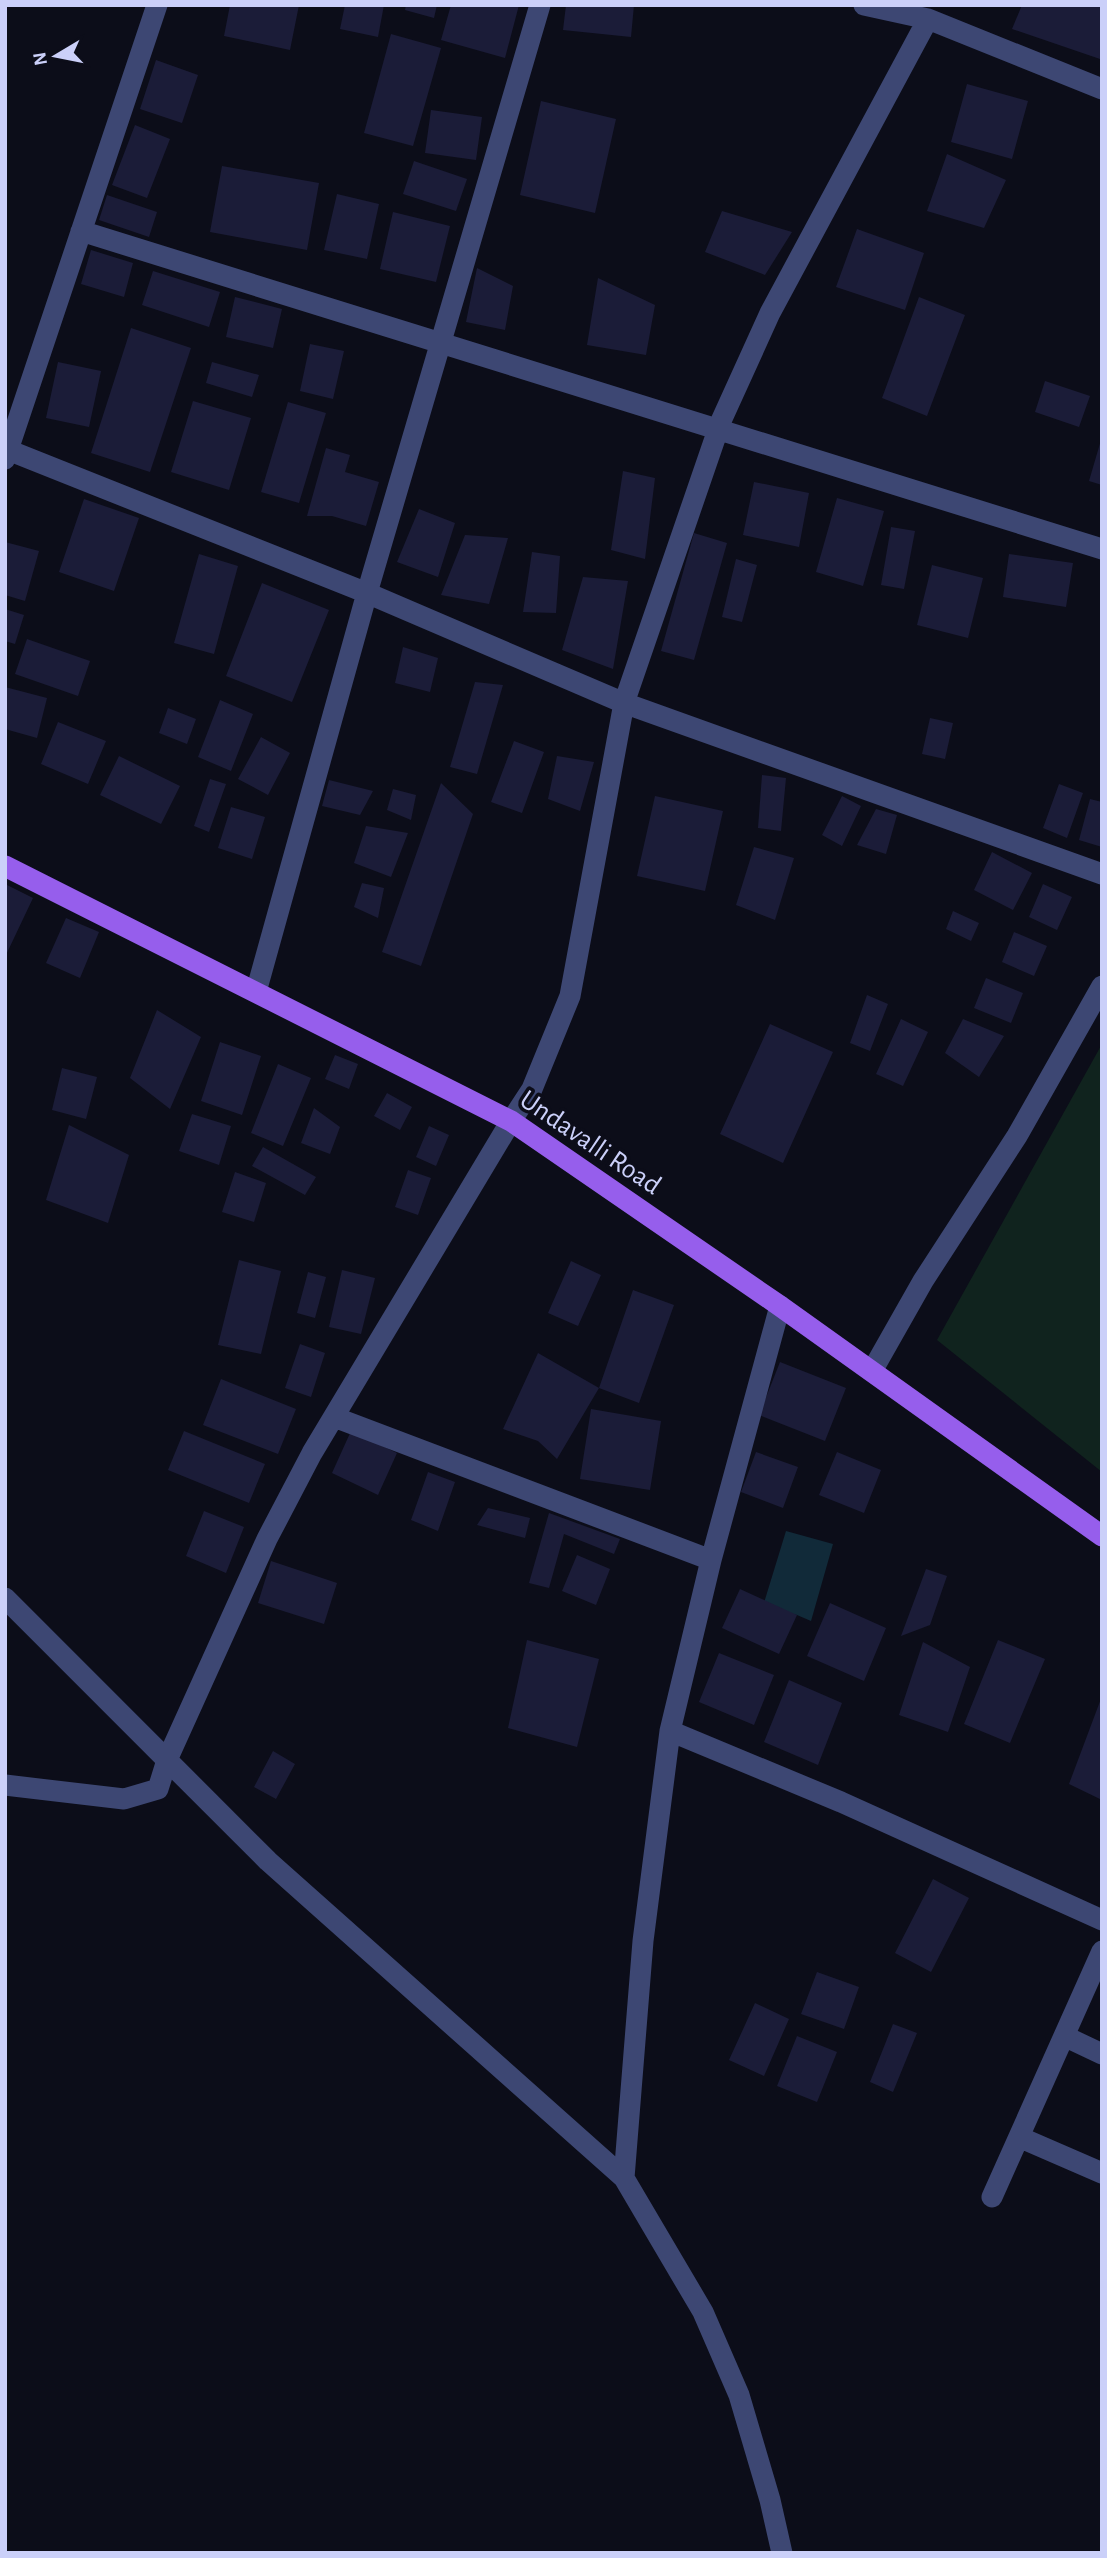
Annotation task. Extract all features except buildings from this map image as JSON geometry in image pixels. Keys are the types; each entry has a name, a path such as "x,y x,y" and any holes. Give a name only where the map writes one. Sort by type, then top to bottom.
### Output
{"main road":[{"name":"Undavalli Road","path":"5,866 511,1121 780,1306 1102,1536"}],"street":[{"path":"157,5 7,455 367,593 624,703 1102,874"},
{"path":"256,992 367,593 540,5"},
{"path":"864,5 928,19 1102,89"},
{"path":"5,1786 124,1799 158,1788 167,1760 267,1539 312,1453 511,1121 533,1089 570,996 624,703 718,430 770,313 928,19"},
{"path":"81,231 1102,549"},
{"path":"872,1371 923,1281 1017,1136 1102,986"},
{"path":"624,2178 643,1941 670,1731 711,1560 780,1306"},
{"path":"334,1417 711,1560"},
{"path":"5,1598 268,1861 624,2178 703,2312 738,2395 770,2500 782,2553"},
{"path":"670,1731 841,1802 1102,1920"},
{"path":"992,2197 1102,1951"},
{"path":"1064,2036 1102,2054"},
{"path":"1019,2137 1102,2173"}],"green space":[{"path":"1102,1044 1102,1472 937,1340"}],"water":[{"path":"786,1531 833,1544 811,1621 763,1606"}]}
